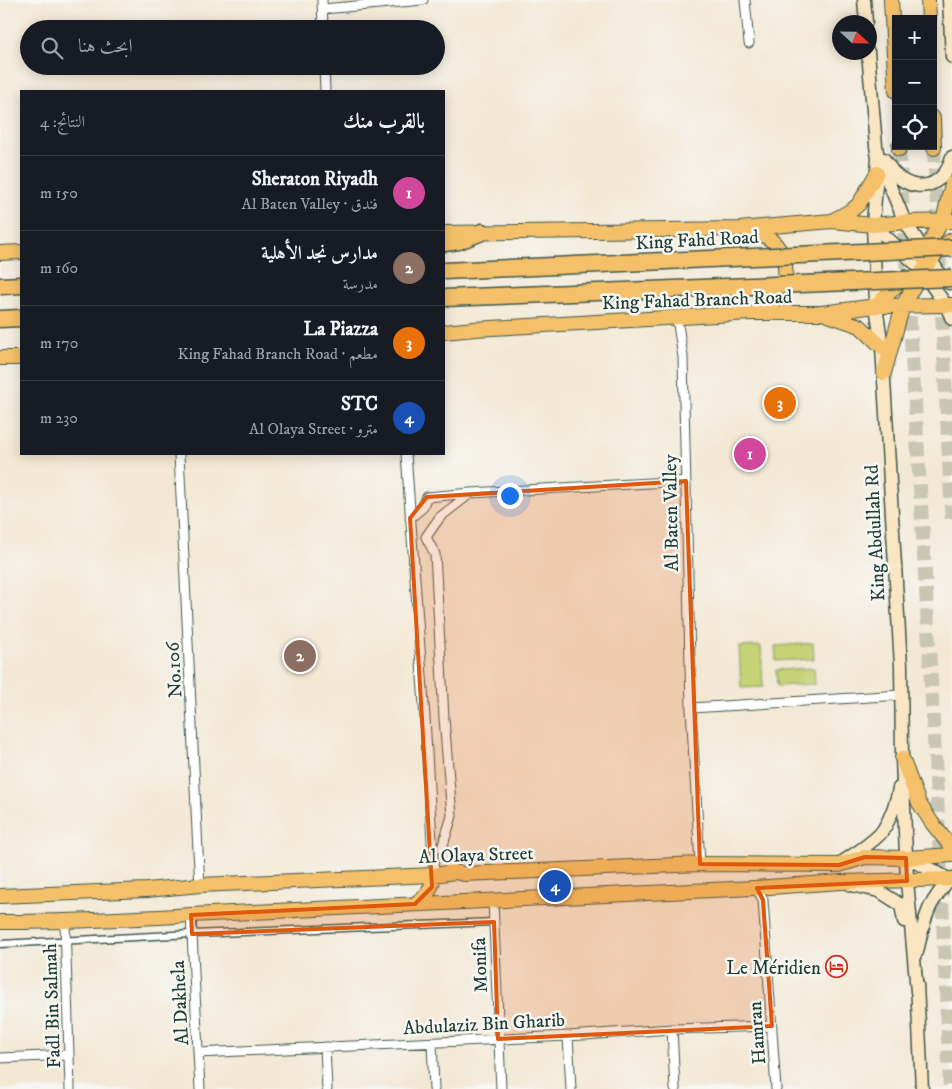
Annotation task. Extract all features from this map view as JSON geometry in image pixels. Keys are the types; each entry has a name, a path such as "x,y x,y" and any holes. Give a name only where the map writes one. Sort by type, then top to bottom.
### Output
{"highway":[{"path":"445,243 459,241 482,232"},
{"name":"King Fahd Road","path":"445,271 952,248"},
{"path":"445,298 952,278"},
{"path":"0,286 20,285"},
{"path":"0,319 20,318"}],"main road":[{"path":"864,0 865,15"},
{"path":"891,0 894,60"},
{"path":"928,0 929,15"},
{"path":"949,0 952,57"},
{"path":"869,60 877,152 872,225"},
{"path":"877,152 894,173 905,182 918,187 933,183 945,174 952,157"},
{"path":"877,152 905,222 938,270 952,286"},
{"path":"832,221 859,204 877,173"},
{"path":"947,221 944,217 952,184"},
{"path":"445,233 739,229 832,221 872,225 947,221"},
{"path":"884,373 903,305 920,269 947,221"},
{"path":"872,225 920,269 949,305 952,319"},
{"name":"King Abdullah Rd","path":"872,225 876,306 884,373 902,695 902,758"},
{"path":"739,229 757,232 768,237 782,256 785,268 785,280 781,291 774,301 765,308 750,313"},
{"path":"928,256 952,240"},
{"path":"0,253 20,252"},
{"path":"876,306 891,289 920,269"},
{"name":"King Fahad Branch Road","path":"445,332 750,313 822,313 876,306 949,305"},
{"path":"822,313 860,326 882,347"},
{"path":"0,358 20,358"},
{"path":"902,758 919,803 932,824 952,848"},
{"path":"902,758 907,881 917,992"},
{"path":"839,865 880,834 891,815 898,796 902,758"},
{"name":"Al Olaya Street","path":"0,896 434,875 456,872 464,874 700,864 839,865 864,857 952,857"},
{"path":"907,881 944,864 952,857"},
{"path":"906,858 951,880"},
{"path":"415,904 432,887 434,875"},
{"path":"0,922 65,922 754,888 841,882 951,880"},
{"path":"922,1089 916,955 929,909 951,880"},
{"path":"841,882 879,892 901,905 917,992"}],"street":[{"path":"323,20 322,5 423,0"},
{"path":"745,0 749,43"},
{"path":"324,75 325,90"},
{"name":"Al Baten Valley","path":"678,318 683,357 691,708 700,864"},
{"name":"No.106","path":"179,455 200,886"},
{"path":"406,455 434,875"},
{"path":"410,518 422,508 427,497 686,481"},
{"path":"456,872 442,848 452,816 444,718 435,554 426,537 440,517 471,493"},
{"path":"691,708 902,695"},
{"name":"Hamran","path":"754,888 763,900 776,1089"},
{"name":"Monifa","path":"493,900 501,1089"},
{"name":"Al Dakhela","path":"191,915 200,1089"},
{"name":"Fadl Bin Salmah","path":"65,922 70,1089"},
{"path":"0,944 494,922"},
{"name":"Abdulaziz Bin Gharib","path":"198,1053 568,1036 672,1029 772,1026"},
{"path":"672,1029 675,1089"},
{"path":"568,1036 570,1089"},
{"path":"432,1042 434,1089"},
{"path":"325,1047 327,1089"},
{"path":"0,1058 69,1055"}],"highlighted area":[{"path":"686,481 700,864 839,865 865,857 906,858 907,881 757,888 763,900 772,1026 498,1039 494,922 192,934 191,915 415,904 432,887 410,518 427,497"}],"green space":[{"path":"813,643 814,659 776,661 775,646"},
{"path":"761,646 763,687 741,688 739,647"},
{"path":"814,668 815,684 777,686 776,670"}],"tunnel":[{"path":"899,150 928,619 950,1089"},
{"path":"934,150 952,521"}],"place":[{"name":"La Piazza","path":"780,403"},
{"name":"Sheraton Riyadh","path":"750,454"},
{"name":"مدارس نجد الأهلية","path":"300,656"},
{"name":"STC","path":"555,886"},
{"name":"Le Méridien","path":"837,967"}]}
